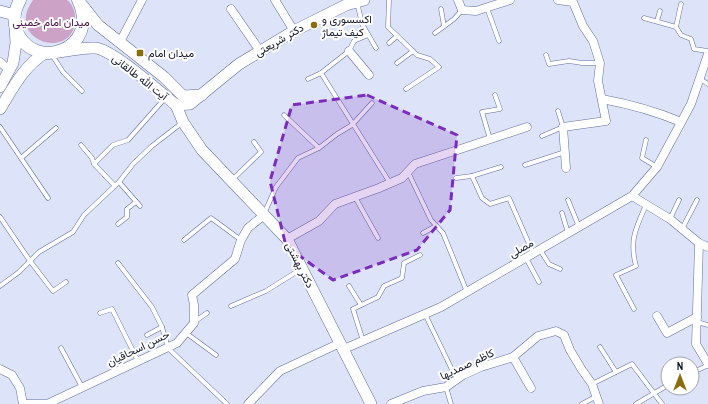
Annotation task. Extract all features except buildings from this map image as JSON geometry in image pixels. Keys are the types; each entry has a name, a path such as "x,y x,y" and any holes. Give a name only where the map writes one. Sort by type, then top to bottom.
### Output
{"main road":[{"path":"0,87 13,63 16,43 15,20 17,5 20,0"},
{"path":"0,109 25,70 35,59 66,48 75,42 81,32 83,22 82,10 78,0"},
{"name":"آیت الله طالقانی","path":"78,0 98,25 164,77 183,96 203,95"},
{"name":"دکتر شریعتی","path":"203,95 239,64 260,51 294,31 346,5 359,1"},
{"path":"0,11 15,20 18,35 25,44 35,50 50,53"},
{"name":"آیت الله طالقانی","path":"50,53 97,47 112,54 134,70 176,105 190,104 203,95"},
{"name":"دکتر بهشتی","path":"176,105 183,122 202,150 287,238 371,404"}],"street":[{"path":"120,42 142,0"},
{"path":"276,0 294,31"},
{"path":"458,0 462,10 476,10 510,0"},
{"path":"558,0 573,2 583,26 593,41 600,63 598,81 606,121 563,128 566,168"},
{"path":"231,9 260,51"},
{"path":"349,51 369,75"},
{"name":"مصلی","path":"248,404 280,371 342,346 363,341 441,307 632,196 657,167 691,104 708,53"},
{"path":"0,62 9,70"},
{"path":"602,99 656,112 681,122"},
{"path":"287,238 319,221 335,204 390,184 402,178 415,164 527,127"},
{"path":"632,196 670,219 699,243 708,247"},
{"path":"194,323 194,305 192,295 235,258 241,240 248,228 264,214"},
{"path":"699,243 696,344 708,364"},
{"path":"658,316 667,333 697,320"},
{"name":"حسن اسحاقیان","path":"23,404 47,404 168,348 177,343 194,323"},
{"name":"کاظم صمدیها","path":"391,404 423,391 446,387 481,367 513,357 538,336 556,331 564,335 570,350 592,384 597,400"},
{"path":"513,357 531,388"},
{"path":"0,369 12,376 20,388 23,404"}],"lane":[{"path":"389,0 388,27 417,55 430,59 439,67 406,89"},
{"path":"359,1 362,24 376,48"},
{"path":"676,27 681,4"},
{"path":"487,7 499,41"},
{"path":"441,9 444,26"},
{"path":"435,32 454,19 462,10"},
{"path":"657,22 660,11"},
{"path":"644,18 676,27 681,35 691,39 694,49 708,53"},
{"path":"308,79 321,73 349,51 354,41 368,34"},
{"path":"389,43 396,36"},
{"path":"396,63 413,51"},
{"path":"50,53 63,72 82,91"},
{"path":"546,55 549,64 569,61 600,63"},
{"path":"321,73 390,184"},
{"path":"699,79 708,84"},
{"path":"490,139 482,112 500,110 494,95"},
{"path":"94,164 113,145 128,140 166,97"},
{"path":"264,214 276,187 298,158 319,148 352,125 372,103"},
{"path":"542,136 563,128 558,111"},
{"path":"284,115 319,148"},
{"path":"0,286 19,272 39,252 74,232 84,215 117,184 133,164 152,146 183,122"},
{"path":"0,128 48,198"},
{"path":"21,158 56,128"},
{"path":"646,140 642,158 657,167"},
{"path":"231,181 261,152 254,142"},
{"path":"81,145 92,158 94,164 140,206"},
{"path":"526,165 565,152"},
{"path":"456,178 472,176 501,167"},
{"path":"408,172 431,220 443,233 467,292"},
{"path":"472,176 482,198 490,204 509,198 533,254 540,282"},
{"path":"356,197 378,238"},
{"path":"568,200 579,228"},
{"path":"670,219 678,200"},
{"path":"682,230 697,200"},
{"path":"118,224 127,217 127,210 136,202"},
{"path":"634,309 616,274 636,266 632,252 634,234 646,205"},
{"path":"562,213 568,234"},
{"path":"0,217 30,261 53,291 66,282"},
{"path":"184,240 211,218 241,240"},
{"path":"423,233 436,226"},
{"path":"533,254 560,269"},
{"path":"363,341 353,309 378,297 384,286 402,278 404,263 420,255"},
{"path":"118,263 152,307 162,327 168,348 227,404"},
{"path":"231,306 266,291 302,268"},
{"path":"349,286 361,305"},
{"path":"100,313 112,309 138,361"},
{"path":"194,323 207,313"},
{"path":"424,314 457,380"},
{"path":"697,320 708,325"},
{"path":"147,335 162,327"},
{"path":"186,333 216,355"},
{"path":"600,347 616,372"},
{"path":"61,348 82,387"},
{"path":"592,384 632,364 662,404"},
{"path":"446,387 451,404"},
{"path":"636,404 660,390"},
{"path":"582,404 597,400"}],"highlighted area":[{"path":"367,95 457,135 450,210 417,250 333,280 286,246 270,181 292,105"}],"green space":[{"name":"میدان امام خمینی","path":"33,0 67,0 74,10 75,16 75,23 71,35 62,41 52,43 41,41 32,35 27,26 26,14"}],"place":[{"name":"اکسسوری و کیف تیماژ","path":"314,25"},
{"name":"میدان امام","path":"140,53"}]}
